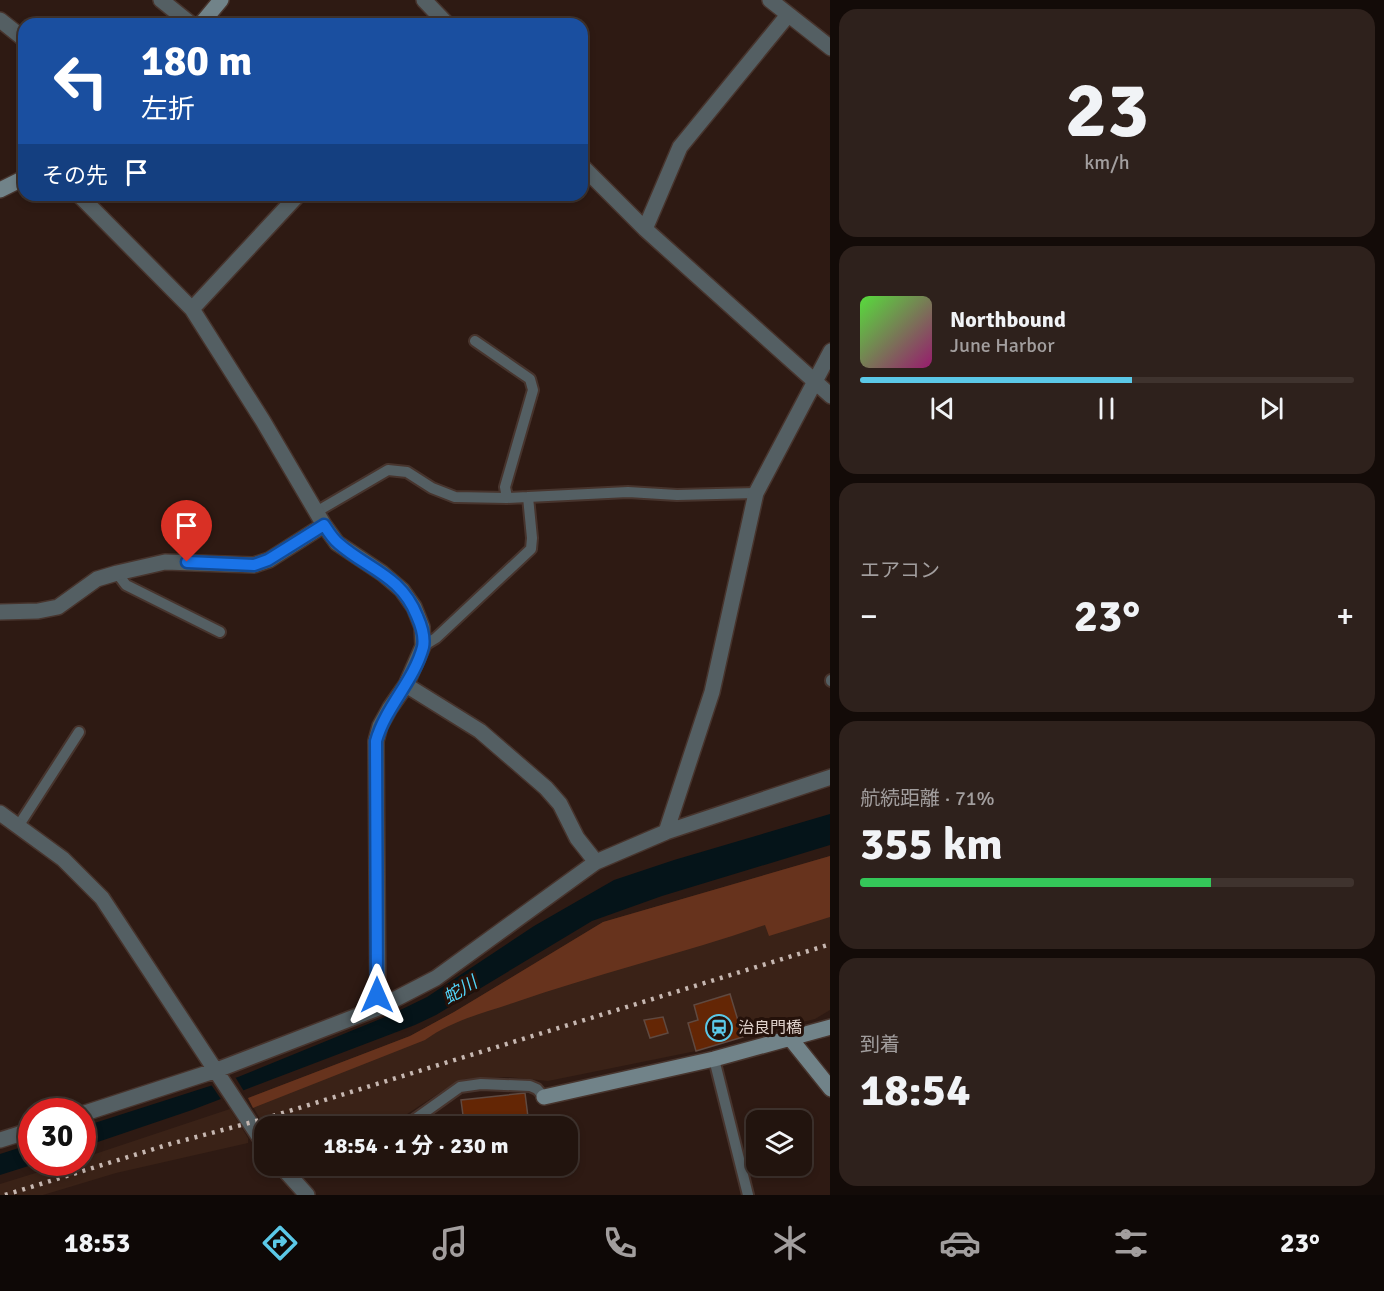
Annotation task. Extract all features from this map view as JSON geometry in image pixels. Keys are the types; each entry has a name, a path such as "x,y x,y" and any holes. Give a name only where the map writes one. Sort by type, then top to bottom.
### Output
{"street":[{"path":"160,0 182,18"},
{"path":"206,18 221,0"},
{"path":"424,0 441,18"},
{"path":"770,0 830,47"},
{"path":"645,229 680,147 788,15"},
{"path":"0,20 18,34"},
{"path":"588,172 645,229 830,395"},
{"path":"0,190 18,181"},
{"path":"85,201 192,309 337,543 382,573 402,590 414,607 422,627 423,646 406,685 380,726 376,741 378,1008"},
{"path":"192,309 292,201"},
{"path":"666,832 712,692 756,493 830,353"},
{"path":"0,612 38,611 58,607 98,579 165,562 254,565 268,560 320,518"},
{"path":"406,685 480,731 546,788 560,804 577,838 596,862"},
{"path":"96,1110 219,1073 378,1008 436,978 596,862 666,832 830,777"},
{"path":"0,813 63,859 102,898 254,1129"},
{"path":"543,1097 714,1059 830,1027"},
{"path":"790,1038 830,1088"},
{"path":"0,1140 18,1134"},
{"path":"290,1176 307,1195"}],"lane":[{"path":"475,341 530,380 533,390 505,487 507,498"},
{"path":"320,518 388,470 407,472 432,488 454,497 507,498 628,492 677,495 756,493"},
{"path":"423,646 436,638 531,549 528,497"},
{"path":"117,573 126,585 220,632"},
{"path":"19,825 79,732"},
{"path":"714,1059 748,1195"},
{"path":"419,1116 460,1087 470,1085 530,1086 537,1089 543,1097"}],"shaded area":[{"path":"830,856 830,1010 815,1019 696,1051 548,1081 507,1077 465,1079 453,1084 404,1116 258,1116 248,1098 410,1036 603,922"},
{"path":"830,856 830,917 769,936 765,925 576,983 468,1018 425,1040 253,1108 248,1098 410,1036 603,922"},
{"path":"230,1109 248,1138 248,1143 116,1173 43,1195 0,1195 0,1184 26,1176 96,1176 96,1154"}],"water":[{"name":"蛇川","path":"830,814 830,845 662,896 592,921 436,1015 415,1025 192,1110 96,1143 96,1123 238,1077 390,1015 427,997 534,926 614,880"},
{"path":"18,1148 18,1169 0,1175 0,1154"}],"pier":[{"path":"234,1075 245,1093 223,1102 210,1083"}],"building":[{"path":"730,994 743,1037 696,1051 688,1023 698,1020 694,1005"},
{"path":"663,1017 668,1033 650,1038 644,1020"},
{"path":"525,1093 528,1116 463,1116 461,1100"}],"railway":[{"path":"5,1195 170,1144 260,1120 830,944"}],"place":[{"name":"治良門橋","path":"719,1028"}],"route":[{"path":"187,562 254,565 268,560 324,525 337,543 382,573 402,590 414,607 422,627 423,646 406,685 380,726 376,741 377,995"}]}
